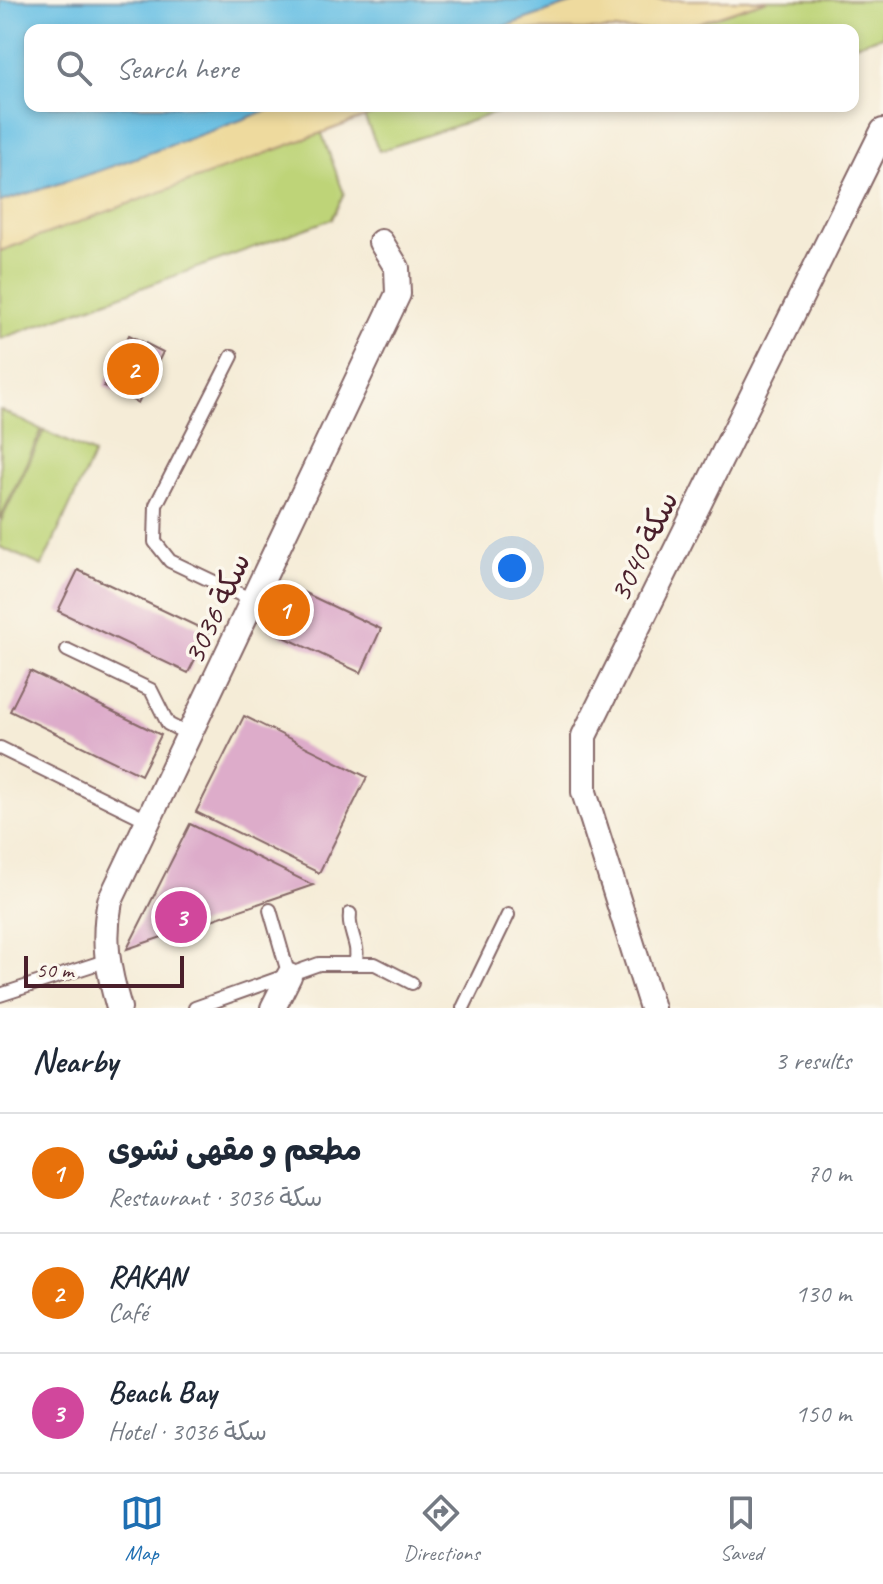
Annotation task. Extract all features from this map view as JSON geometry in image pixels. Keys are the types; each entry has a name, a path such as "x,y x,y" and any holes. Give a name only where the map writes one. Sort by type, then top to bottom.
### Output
{"street":[{"name":"سكة 3040","path":"652,1008 584,792 584,736 883,131"},
{"name":"سكة 3036","path":"119,1008 105,961 104,931 110,901 191,736 398,294 397,268 381,242"},
{"path":"273,1008 289,976"}],"lane":[{"path":"232,356 156,505 155,542 170,561 254,601"},
{"path":"67,650 151,690 168,724 191,736"},
{"path":"0,748 149,821"},
{"path":"270,910 289,976"},
{"path":"350,914 348,924 358,948 355,963"},
{"path":"463,1008 508,915"},
{"path":"0,995 105,961"},
{"path":"195,1008 319,964 375,964 412,983"}],"green space":[{"path":"767,0 883,0 883,36 859,43 859,24 695,24"},
{"path":"376,112 498,112 379,151 364,116"},
{"path":"321,131 344,194 332,219 0,339 0,251"},
{"path":"0,410 42,430 0,519"},
{"path":"44,431 94,454 42,566 0,547 0,523"}],"sand":[{"path":"582,0 767,0 695,24 511,24"},
{"path":"263,112 379,112 0,251 0,202 99,171"}],"water":[{"path":"0,0 582,0 511,24 24,24 24,112 263,112 99,171 0,202"}],"building":[{"path":"129,335 163,352 138,403 104,386"},
{"path":"78,570 209,632 188,673 58,611"},
{"path":"290,586 381,629 361,673 269,630"},
{"path":"30,671 161,735 141,775 10,711"},
{"path":"244,716 367,777 319,873 196,812"},
{"path":"190,824 313,885 127,949"}],"place":[{"name":"RAKAN","path":"133,369"},
{"name":"مطعم و مقهى نشوى","path":"284,610"},
{"name":"Beach Bay","path":"181,917"}]}
